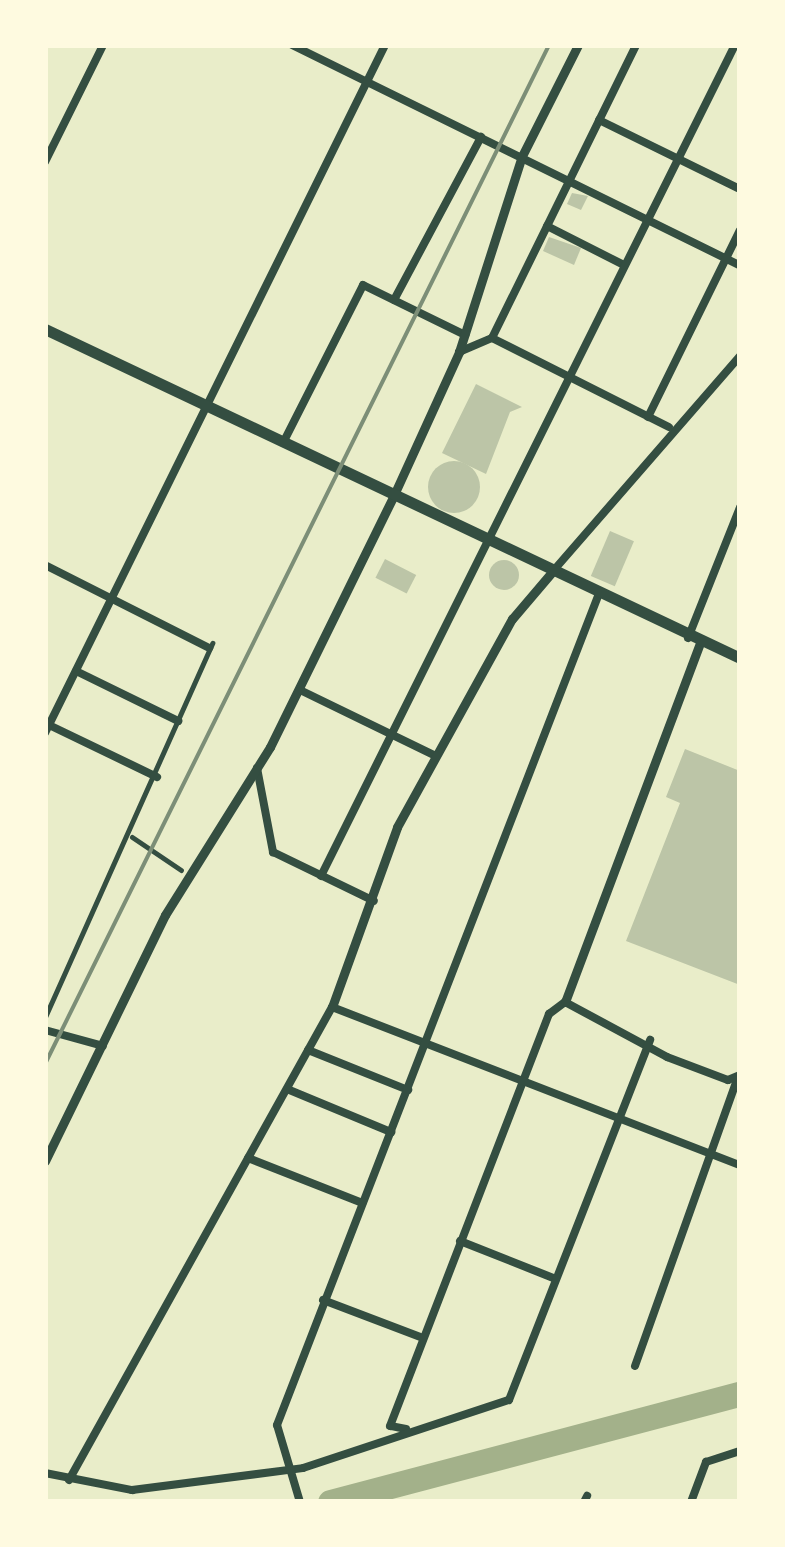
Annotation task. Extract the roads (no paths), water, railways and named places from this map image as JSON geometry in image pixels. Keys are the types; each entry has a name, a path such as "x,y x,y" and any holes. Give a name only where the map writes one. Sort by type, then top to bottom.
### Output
{"main road":[{"path":"45,330 204,412 694,641 740,658"}],"street":[{"path":"45,162 103,45"},
{"path":"292,45 740,265"},
{"path":"156,778 47,729 385,45"},
{"path":"45,1162 165,915 257,768 300,690 394,498 465,336 522,156 578,45"},
{"path":"458,352 492,338 636,45"},
{"path":"321,876 735,45"},
{"path":"599,120 740,189"},
{"path":"394,300 481,137"},
{"path":"548,226 624,265"},
{"path":"648,417 740,230"},
{"path":"281,446 362,285 465,336"},
{"path":"492,338 670,427"},
{"path":"69,1480 332,1007 374,901 396,827 512,620 552,572 590,536 670,427 740,356"},
{"path":"650,1040 509,1400 406,1429 390,1426 550,1014 566,1002 740,507"},
{"path":"45,565 210,645 132,836 45,1017"},
{"path":"300,1502 277,1425 598,596"},
{"path":"76,671 178,721"},
{"path":"300,690 434,754"},
{"path":"257,768 273,852 374,901"},
{"path":"132,836 180,870"},
{"path":"566,1002 650,1040 667,1057 739,1076 714,1155 635,1366"},
{"path":"332,1007 740,1164"},
{"path":"45,1030 103,1046"},
{"path":"308,1050 408,1090"},
{"path":"286,1088 390,1132"},
{"path":"248,1158 362,1203"},
{"path":"460,1241 556,1279"},
{"path":"324,1300 423,1338"},
{"path":"45,1472 132,1490 405,1442 406,1429"},
{"path":"691,1502 706,1462 740,1451"}],"waterway":[{"path":"330,1502 740,1394"}],"railway":[{"path":"45,1064 549,45"}]}
